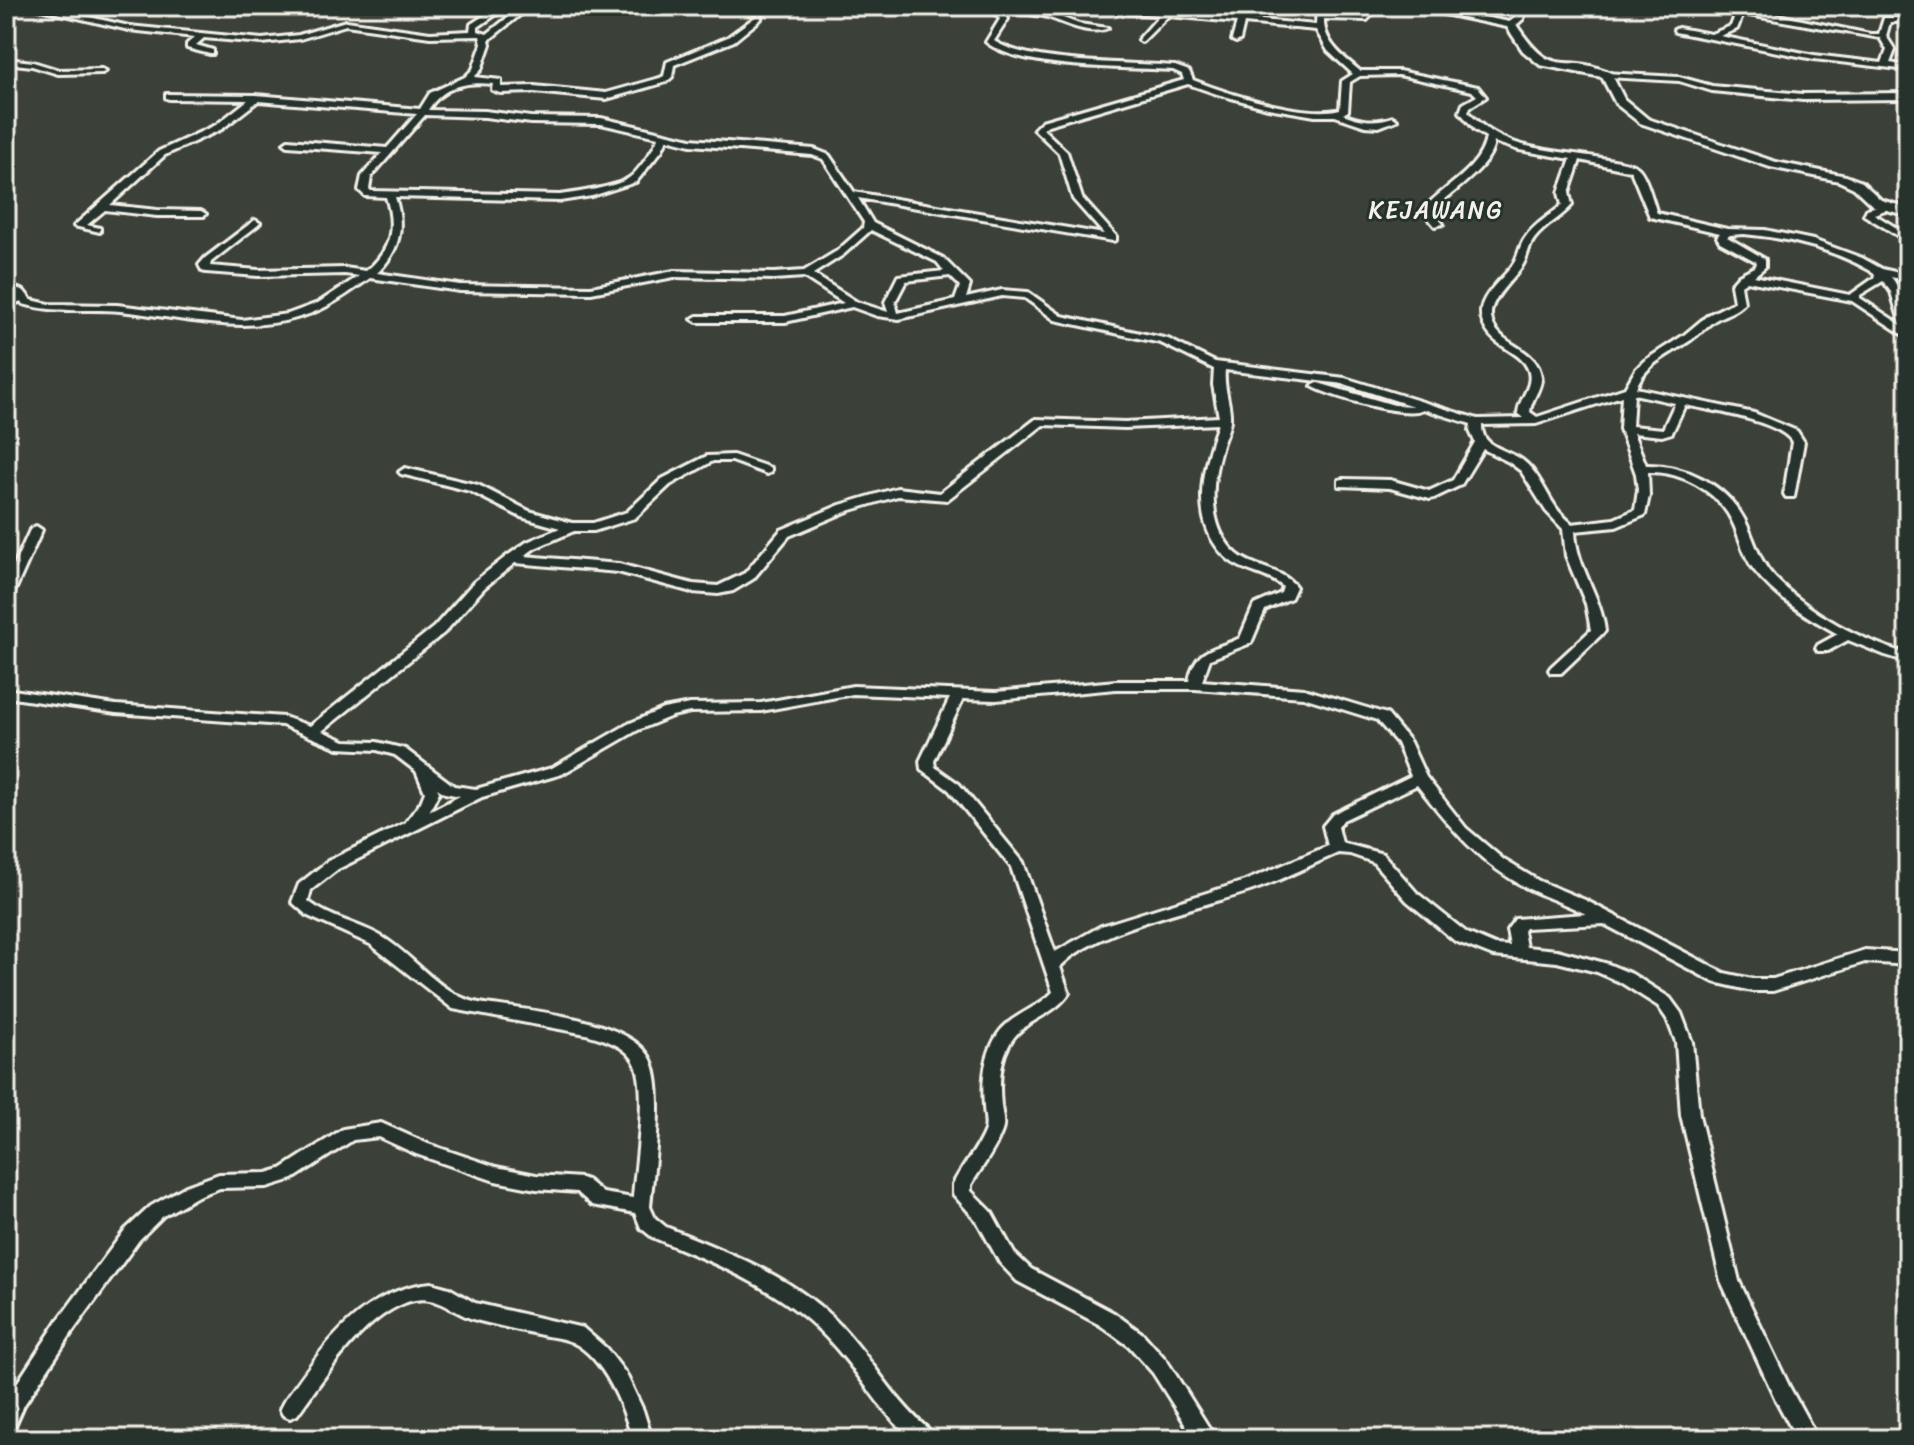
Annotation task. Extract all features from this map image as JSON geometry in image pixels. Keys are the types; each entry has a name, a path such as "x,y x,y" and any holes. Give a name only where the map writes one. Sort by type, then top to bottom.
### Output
{"street":[{"path":"31,6 129,28 201,36 279,41 353,23 430,35 473,31 486,38"},
{"path":"473,31 504,6"},
{"path":"527,6 486,38 477,70 468,79 433,95 367,176 364,190 368,194 545,198 592,193 633,180 640,166 659,149 663,136"},
{"path":"961,6 999,12 1046,14 1078,26 1104,28"},
{"path":"1321,6 1320,28 1329,44 1358,74"},
{"path":"1321,17 1364,18 1367,16 1367,6"},
{"path":"1410,6 1471,11 1511,25 1519,41 1548,65 1592,69 1607,75 1679,79 1712,88 1803,97 1908,96"},
{"path":"1511,25 1519,19 1523,6"},
{"path":"1695,6 1773,16 1856,35 1882,36"},
{"path":"1050,8 1132,9 1320,28"},
{"path":"1098,37 1104,28 1132,9"},
{"path":"999,12 1004,19 990,42 1000,50 1055,60 1175,68 1186,73 1189,81"},
{"path":"1142,40 1166,13"},
{"path":"1710,37 1734,27 1740,13"},
{"path":"468,79 497,81 495,88 500,90 613,96 663,80 668,77 670,64 731,39 758,17"},
{"path":"1236,40 1241,20"},
{"path":"1882,36 1887,20 1908,20"},
{"path":"1678,30 1814,57 1908,68"},
{"path":"201,36 190,46 210,52"},
{"path":"1882,36 1891,50 1885,65"},
{"path":"6,61 43,66 58,72 102,71"},
{"path":"1338,115 1344,111 1346,81 1358,74 1415,75 1475,89 1482,97 1466,106 1464,112 1490,137 1634,169 1653,215 1727,232 1758,233 1813,243 1855,258 1881,272 1904,278"},
{"path":"1607,75 1611,91 1630,112 1644,121 1774,165 1842,178 1858,185 1877,203 1908,212"},
{"path":"849,194 1113,238 1078,199 1063,152 1038,129 1045,123 1149,90 1189,81 1222,94 1316,114 1338,115 1363,123 1379,124 1393,120"},
{"path":"169,96 256,98 531,120 601,121 718,145 822,155 864,211 869,225 940,260 965,285 960,301"},
{"path":"97,230 79,226 162,153 219,127 256,98"},
{"path":"1438,224 1429,213 1430,207 1479,164 1489,149 1490,137"},
{"path":"288,143 387,151"},
{"path":"1536,421 1524,413 1523,406 1535,387 1536,377 1530,358 1498,338 1487,320 1486,312 1496,286 1521,260 1528,240 1567,205 1564,193 1576,158"},
{"path":"6,287 27,302 51,307 122,308 223,322 264,322 313,309 371,274 392,250 397,212 390,196"},
{"path":"1885,207 1870,211 1869,215 1908,239"},
{"path":"102,208 201,214"},
{"path":"255,223 208,260 204,265 206,269 258,273 329,270 460,288 591,290 674,274 806,274 840,253 869,225"},
{"path":"1569,528 1615,524 1641,512 1644,499 1641,469 1631,450 1626,429 1630,390 1639,368 1687,338 1711,317 1735,307 1739,303 1736,284 1763,264 1723,240 1727,232"},
{"path":"1855,299 1855,294 1879,280 1881,272"},
{"path":"1881,272 1892,284 1908,334"},
{"path":"894,316 890,302 902,278 952,273"},
{"path":"806,274 853,304 894,316 912,315 1002,293 1028,295 1059,318 1164,341 1220,367 1345,381 1477,422 1536,421 1630,390 1750,415 1793,433 1798,442 1790,494"},
{"path":"1743,277 1855,299 1908,334"},
{"path":"6,305 22,296"},
{"path":"697,319 785,319 853,304"},
{"path":"1195,685 1198,661 1205,655 1246,640 1259,608 1286,595 1290,587 1283,580 1250,568 1238,560 1210,521 1206,475 1225,420 1218,385 1220,367"},
{"path":"1318,386 1393,408 1414,410 1422,404"},
{"path":"1626,429 1668,431 1681,401"},
{"path":"511,559 619,568 692,588 718,590 749,576 785,533 844,508 897,492 943,497 1040,421 1125,425 1225,420"},
{"path":"1477,422 1474,432 1480,444 1521,465 1538,483 1549,507 1569,528 1571,559 1598,613 1598,631 1556,670"},
{"path":"1343,483 1390,484 1430,495 1457,482 1480,444"},
{"path":"405,472 474,488 525,514 572,527 594,527 631,515 666,482 711,458 733,458 767,470"},
{"path":"1641,469 1668,469 1691,478 1715,495 1737,518 1758,566 1801,605 1848,634 1879,649 1908,658"},
{"path":"313,731 439,630 479,585 511,559 531,545 572,527"},
{"path":"6,597 36,530"},
{"path":"1823,648 1848,634"},
{"path":"926,1439 832,1330 800,1304 752,1274 659,1232 648,1223 641,1207 647,1091 644,1062 636,1048 607,1035 560,1021 459,1005 445,997 379,941 311,913 300,902 304,888 333,865 410,826 477,794 557,771 633,727 668,712 704,707 761,707 853,690 996,696 1116,685 1195,685 1304,693 1382,717 1403,742 1419,778 1461,831 1499,864 1534,885 1579,904 1690,965 1720,978 1752,985 1773,985 1865,956 1908,959"},
{"path":"6,693 116,709 284,721 343,745 377,746 400,752 455,793 477,794"},
{"path":"958,695 927,761 928,769 954,787 1018,866 1061,993 1055,1002 1013,1028 1000,1045 991,1103 995,1128 962,1184 962,1194 984,1216 1007,1258 1024,1275 1107,1319 1136,1340 1160,1367 1206,1439"},
{"path":"410,826 428,803 432,792 421,768"},
{"path":"1336,848 1330,826 1338,817 1419,778"},
{"path":"1052,966 1064,953 1107,930 1250,885 1336,848 1351,849 1378,858 1412,897 1461,937 1493,950 1557,956 1602,968 1653,993 1675,1017 1684,1042 1690,1115 1730,1281 1783,1394 1808,1439"},
{"path":"1519,953 1515,930 1521,923 1603,919"},
{"path":"6,1424 16,1400 66,1325 132,1235 157,1211 192,1191 219,1181 267,1180 287,1174 349,1134 381,1130 422,1149 495,1174 536,1182 581,1185 587,1187 598,1200 641,1207"},
{"path":"290,1409 361,1323 399,1297 429,1290 440,1292 453,1303 472,1310 576,1334 588,1341 612,1368 642,1439"}],"district":[{"name":"KEJAWANG","path":"1436,210"}]}
